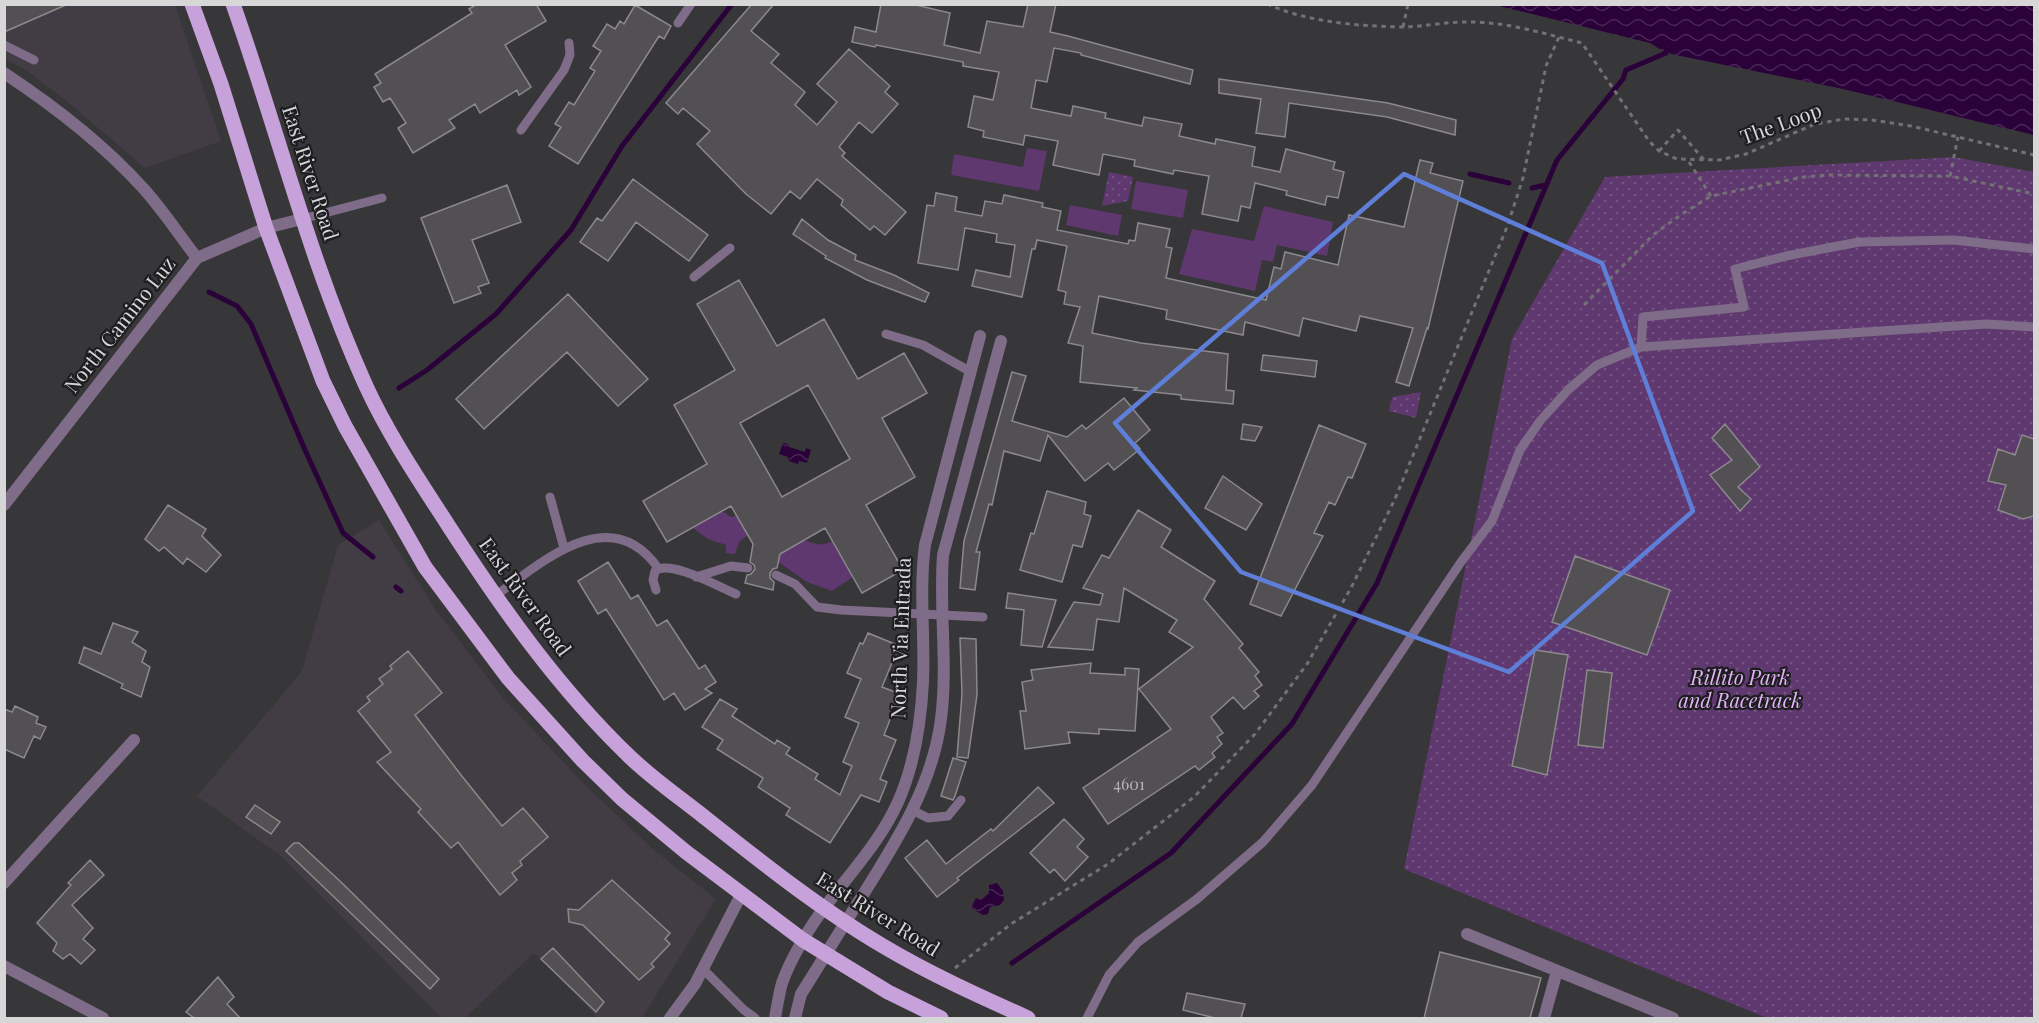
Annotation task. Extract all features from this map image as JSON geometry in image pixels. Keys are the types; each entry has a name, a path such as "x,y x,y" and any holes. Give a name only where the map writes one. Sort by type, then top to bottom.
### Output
{"main road":[{"path":"192,4 221,84 266,228 323,381 345,426 425,567 508,678 583,761 631,807 741,895 803,940 888,992 941,1018"},
{"name":"East River Road","path":"232,4 331,302 367,388 420,482 495,596 552,670 632,759 727,836 824,908 885,947 942,978 1028,1018"}],"street":[{"path":"4,73 40,96 93,140 143,188 197,258"},
{"name":"North Camino Luz","path":"4,505 197,258 266,228 302,219"},
{"name":"North Via Entrada","path":"774,1018 783,981 803,940 824,908 875,841 898,803 911,762 920,718 923,681 921,574 925,545 980,336"},
{"name":"North Via Entrada","path":"795,1018 801,994 900,834 912,810 933,754 941,720 943,689 944,616 941,583 943,555 1001,341"},
{"path":"4,883 134,740"},
{"path":"670,1018 695,984 741,895"},
{"path":"1467,934 1672,1018"},
{"path":"4,966 103,1018"},
{"path":"1544,1018 1557,971"}],"lane":[{"path":"678,23 692,4"},
{"path":"521,130 564,70 570,55 568,43"},
{"path":"4,45 34,60"},
{"path":"302,219 382,198"},
{"path":"1641,347 1643,317 1744,307 1735,269 1755,264 1859,242 1954,240 2034,249"},
{"path":"694,277 730,248"},
{"path":"1087,1018 1109,975 1138,942 1197,899 1263,842 1312,785 1461,562 1492,521 1520,450 1540,421 1569,389 1597,365 1641,347 1986,324 2034,327"},
{"path":"886,334 923,345 971,372"},
{"path":"550,497 564,548"},
{"path":"495,596 564,548 600,537 636,546 645,551 658,568"},
{"path":"696,577 731,566 748,568"},
{"path":"658,568 671,567 736,594"},
{"path":"656,590 653,575 658,568"},
{"path":"776,575 795,584 817,607 983,617"},
{"path":"912,810 928,818 948,816 961,800"},
{"path":"703,969 755,1018"}],"path":[{"path":"942,978 1011,924 1108,864 1194,797 1255,734 1307,664 1351,588 1395,499 1507,227 1523,178 1546,66 1559,37 1488,23 1466,22 1403,27 1329,22 1281,10 1267,4"},
{"path":"1403,27 1408,4"},
{"name":"The Loop","path":"1559,37 1582,43 1649,141 1667,156 1689,161 1719,160 1746,154 1815,124 1844,119 1882,122 2034,155"},
{"path":"1659,151 1677,130 1705,161"},
{"path":"1950,176 1958,137"},
{"path":"1689,161 1711,196"},
{"path":"1584,304 1653,235 1711,196 1804,177 1828,175 1950,176 2034,194"}],"highlighted area":[{"path":"1404,174 1602,263 1693,511 1509,672 1241,572 1115,423"}],"shaded area":[{"path":"4,5 175,5 221,141 145,168 68,102 26,70 5,59"},
{"path":"379,520 435,609 504,699 587,787 655,851 716,899 642,1018 598,1018 534,953 465,1018 442,1018 282,857 197,796 302,671 338,545"}],"green space":[{"path":"1027,148 1047,151 1039,191 951,175 954,154 1023,167"},
{"name":"Rillito Park and Racetrack","path":"1954,157 2034,172 2034,1018 1767,1018 1404,869 1512,339 1605,177"},
{"path":"1109,172 1133,177 1128,201 1102,206"},
{"path":"1136,181 1188,190 1183,218 1131,209"},
{"path":"1070,205 1122,215 1118,236 1066,225"},
{"path":"1264,206 1333,222 1327,256 1277,245 1273,262 1262,260 1255,291 1179,274 1192,229 1254,241"},
{"path":"1421,392 1416,418 1389,411 1392,397"},
{"path":"722,511 731,517 737,515 748,535 739,542 735,554 726,553 726,545 708,539 693,528"},
{"path":"804,540 815,544 832,541 853,577 832,591 807,582 778,562 780,554"}],"water":[{"path":"1495,5 2034,5 2034,135 1843,89 1666,53 1650,43"},
{"path":"783,443 805,452 806,448 811,450 807,463 799,461 798,464 788,461 788,457 779,454"},
{"path":"997,883 1003,891 1004,900 1000,905 990,907 988,914 983,915 971,908 976,898 981,900 989,893 989,885"}],"building":[{"path":"4,4 68,4 4,32"},
{"path":"477,4 536,4 546,21 505,45 531,87 519,95 517,90 480,113 475,104 449,120 455,128 413,153 398,128 406,123 390,98 383,102 374,87 381,83 375,74 472,13 469,9"},
{"path":"752,4 774,4 751,31 779,54 771,63 805,92 795,105 817,125 837,102 817,84 849,49 890,86 885,92 898,104 872,133 859,122 839,147 845,153 842,156 906,212 885,235 874,226 870,230 841,205 843,200 817,179 800,199 790,191 771,214 746,194 697,144 710,131 683,108 678,114 666,103"},
{"path":"881,4 912,4 950,13 944,45 980,53 987,21 1023,27 1028,4 1056,4 1050,32 1193,70 1190,84 1081,55 1081,53 1054,48 1047,82 1036,80 1031,108 1071,116 1073,106 1106,113 1105,118 1142,126 1144,117 1182,124 1179,136 1215,144 1216,139 1255,147 1252,166 1280,172 1286,149 1335,162 1333,169 1344,172 1338,198 1327,196 1325,205 1286,195 1287,191 1255,183 1250,208 1241,206 1238,221 1202,214 1209,176 1174,170 1173,174 1134,166 1135,160 1103,154 1099,175 1053,165 1058,141 1025,135 1023,145 983,137 984,131 968,127 974,96 993,100 999,72 963,66 963,62 852,42 855,27 876,32"},
{"path":"635,5 671,26 664,39 659,36 578,164 549,146 561,127 555,124 569,102 574,105 595,71 590,68 601,51 593,46 607,24 615,29 620,21 624,24"},
{"path":"1219,79 1388,103 1456,120 1455,135 1387,117 1289,103 1285,137 1256,133 1261,99 1219,93"},
{"path":"1420,160 1433,163 1430,173 1463,181 1428,329 1409,386 1396,382 1413,328 1360,316 1356,331 1303,318 1299,336 1245,322 1243,335 1166,319 1167,310 1099,296 1092,333 1141,343 1228,354 1226,390 1234,391 1233,404 1181,399 1181,395 1080,382 1083,346 1068,343 1080,307 1064,304 1066,292 1058,290 1067,246 1037,240 1035,249 1032,249 1022,297 972,286 976,270 1010,277 1015,245 996,242 997,234 965,228 958,270 918,263 927,205 934,206 936,193 957,197 955,211 982,216 985,201 1002,204 1004,195 1043,203 1042,207 1061,211 1057,230 1128,244 1129,240 1135,241 1138,223 1170,229 1166,247 1172,248 1166,278 1266,300 1274,267 1281,269 1285,252 1338,265 1349,215 1404,227"},
{"path":"633,179 708,235 689,261 636,222 608,261 580,242 597,218 602,221"},
{"path":"507,185 521,222 472,240 489,283 478,287 481,293 454,303 421,218"},
{"path":"802,219 828,240 856,255 855,260 894,275 929,293 925,302 867,280 825,258 826,256 793,234"},
{"path":"739,280 777,346 824,319 858,379 904,353 927,393 882,418 915,477 866,505 903,570 862,593 825,528 780,554 777,568 770,573 770,578 774,582 773,590 745,583 747,575 755,569 750,562 753,544 731,506 667,542 643,501 707,464 674,405 735,370 697,304","holes":["808,385 850,459 782,497 740,423"]},
{"path":"568,294 648,379 618,406 567,352 484,429 456,399"},
{"path":"1263,355 1317,361 1315,377 1261,370"},
{"path":"1012,372 1026,376 1012,421 1067,437 1082,425 1086,429 1124,398 1150,430 1135,443 1140,449 1114,470 1108,463 1085,481 1048,435 1040,461 1004,451 992,505 989,504 976,552 980,552 975,590 960,588 964,541"},
{"path":"1243,424 1262,427 1255,441 1241,439"},
{"path":"1725,424 1760,467 1738,487 1751,499 1740,511 1710,475 1732,460 1712,438"},
{"path":"1319,425 1366,444 1352,478 1348,477 1335,505 1329,502 1314,533 1323,536 1281,616 1250,604"},
{"path":"2022,435 2034,439 2034,516 2023,519 1998,510 2006,485 1988,481 1998,449 2015,455"},
{"path":"1223,476 1262,504 1246,530 1205,508"},
{"path":"1047,491 1086,502 1084,514 1091,516 1082,547 1073,545 1062,582 1020,570"},
{"path":"168,505 206,529 202,536 221,555 206,572 187,558 183,564 164,547 159,551 145,539"},
{"path":"1138,510 1171,530 1161,547 1215,581 1204,599 1243,644 1239,648 1259,672 1255,676 1262,685 1254,691 1259,696 1244,709 1233,697 1211,717 1223,733 1217,737 1222,744 1212,753 1215,757 1199,770 1195,766 1108,824 1083,788 1171,729 1139,689 1193,647 1169,632 1177,620 1124,588 1119,622 1097,619 1093,650 1048,647 1074,602 1100,605 1103,594 1083,588 1102,555 1109,558"},
{"path":"1575,556 1670,590 1647,655 1552,622"},
{"path":"608,562 631,599 638,595 657,626 667,620 699,669 705,665 716,682 705,689 712,693 685,710 674,693 664,700 606,609 598,614 578,581"},
{"path":"1008,593 1056,600 1042,647 1021,645 1024,610 1006,608"},
{"path":"113,623 138,632 132,642 146,651 142,662 150,667 141,697 121,688 123,684 79,663 84,647 101,654"},
{"path":"868,633 902,647 897,660 894,658 882,687 900,694 884,735 896,740 880,779 887,782 879,802 861,795 830,843 786,815 790,808 758,787 763,778 717,749 723,740 702,727 720,699 737,709 732,716 775,744 777,740 790,748 786,754 818,774 815,779 840,795 852,766 843,762 859,723 845,717 861,679 847,673 860,643 863,644"},
{"path":"960,638 976,639 977,695 968,758 957,757 962,694"},
{"path":"1535,650 1568,655 1547,775 1512,766"},
{"path":"408,651 442,693 415,715 502,826 523,808 548,837 520,861 522,865 512,873 517,880 500,895 458,842 451,848 418,812 421,809 377,762 391,752 358,711 370,701 367,697 383,684 379,679 392,669 390,666"},
{"path":"1091,663 1090,673 1125,675 1125,668 1139,669 1135,731 1099,729 1099,734 1068,732 1070,743 1025,749 1020,711 1026,711 1022,682 1033,680 1031,670"},
{"path":"1587,670 1612,673 1603,748 1578,745"},
{"path":"15,706 38,717 36,723 46,727 40,739 34,736 24,758 4,749 4,709 12,712"},
{"path":"953,758 966,762 953,800 941,796"},
{"path":"1038,787 1054,803 957,878 959,880 937,897 905,858 927,840 946,864 991,829 993,831"},
{"path":"255,805 280,822 271,834 246,817"},
{"path":"1064,819 1084,839 1077,847 1088,857 1065,881 1054,869 1050,873 1030,853"},
{"path":"294,843 299,843 342,883 439,979 430,989 286,851"},
{"path":"90,860 104,875 72,905 93,928 83,939 95,950 81,964 70,954 63,959 53,951 57,943 37,923 71,885 68,883"},
{"path":"612,880 670,933 665,939 670,944 651,964 654,967 639,980 583,925 569,922 568,909 579,910"},
{"path":"553,948 604,1002 596,1012 541,959"},
{"path":"1440,952 1541,978 1530,1018 1424,1018"},
{"path":"218,977 234,997 227,1004 240,1018 194,1018 186,1012"},
{"path":"1187,993 1245,1004 1241,1018 1215,1018 1183,1010"}],"waterway":[{"path":"399,388 427,370 496,314 571,230 622,146 732,4"},
{"path":"1012,963 1171,853 1292,724 1377,583 1557,160 1623,79 1626,70 1666,53 1668,46"},
{"path":"1470,174 1509,183"},
{"path":"1532,188 1546,185"},
{"path":"209,292 237,306 251,324 343,533 373,557"},
{"path":"396,587 401,591"}]}
